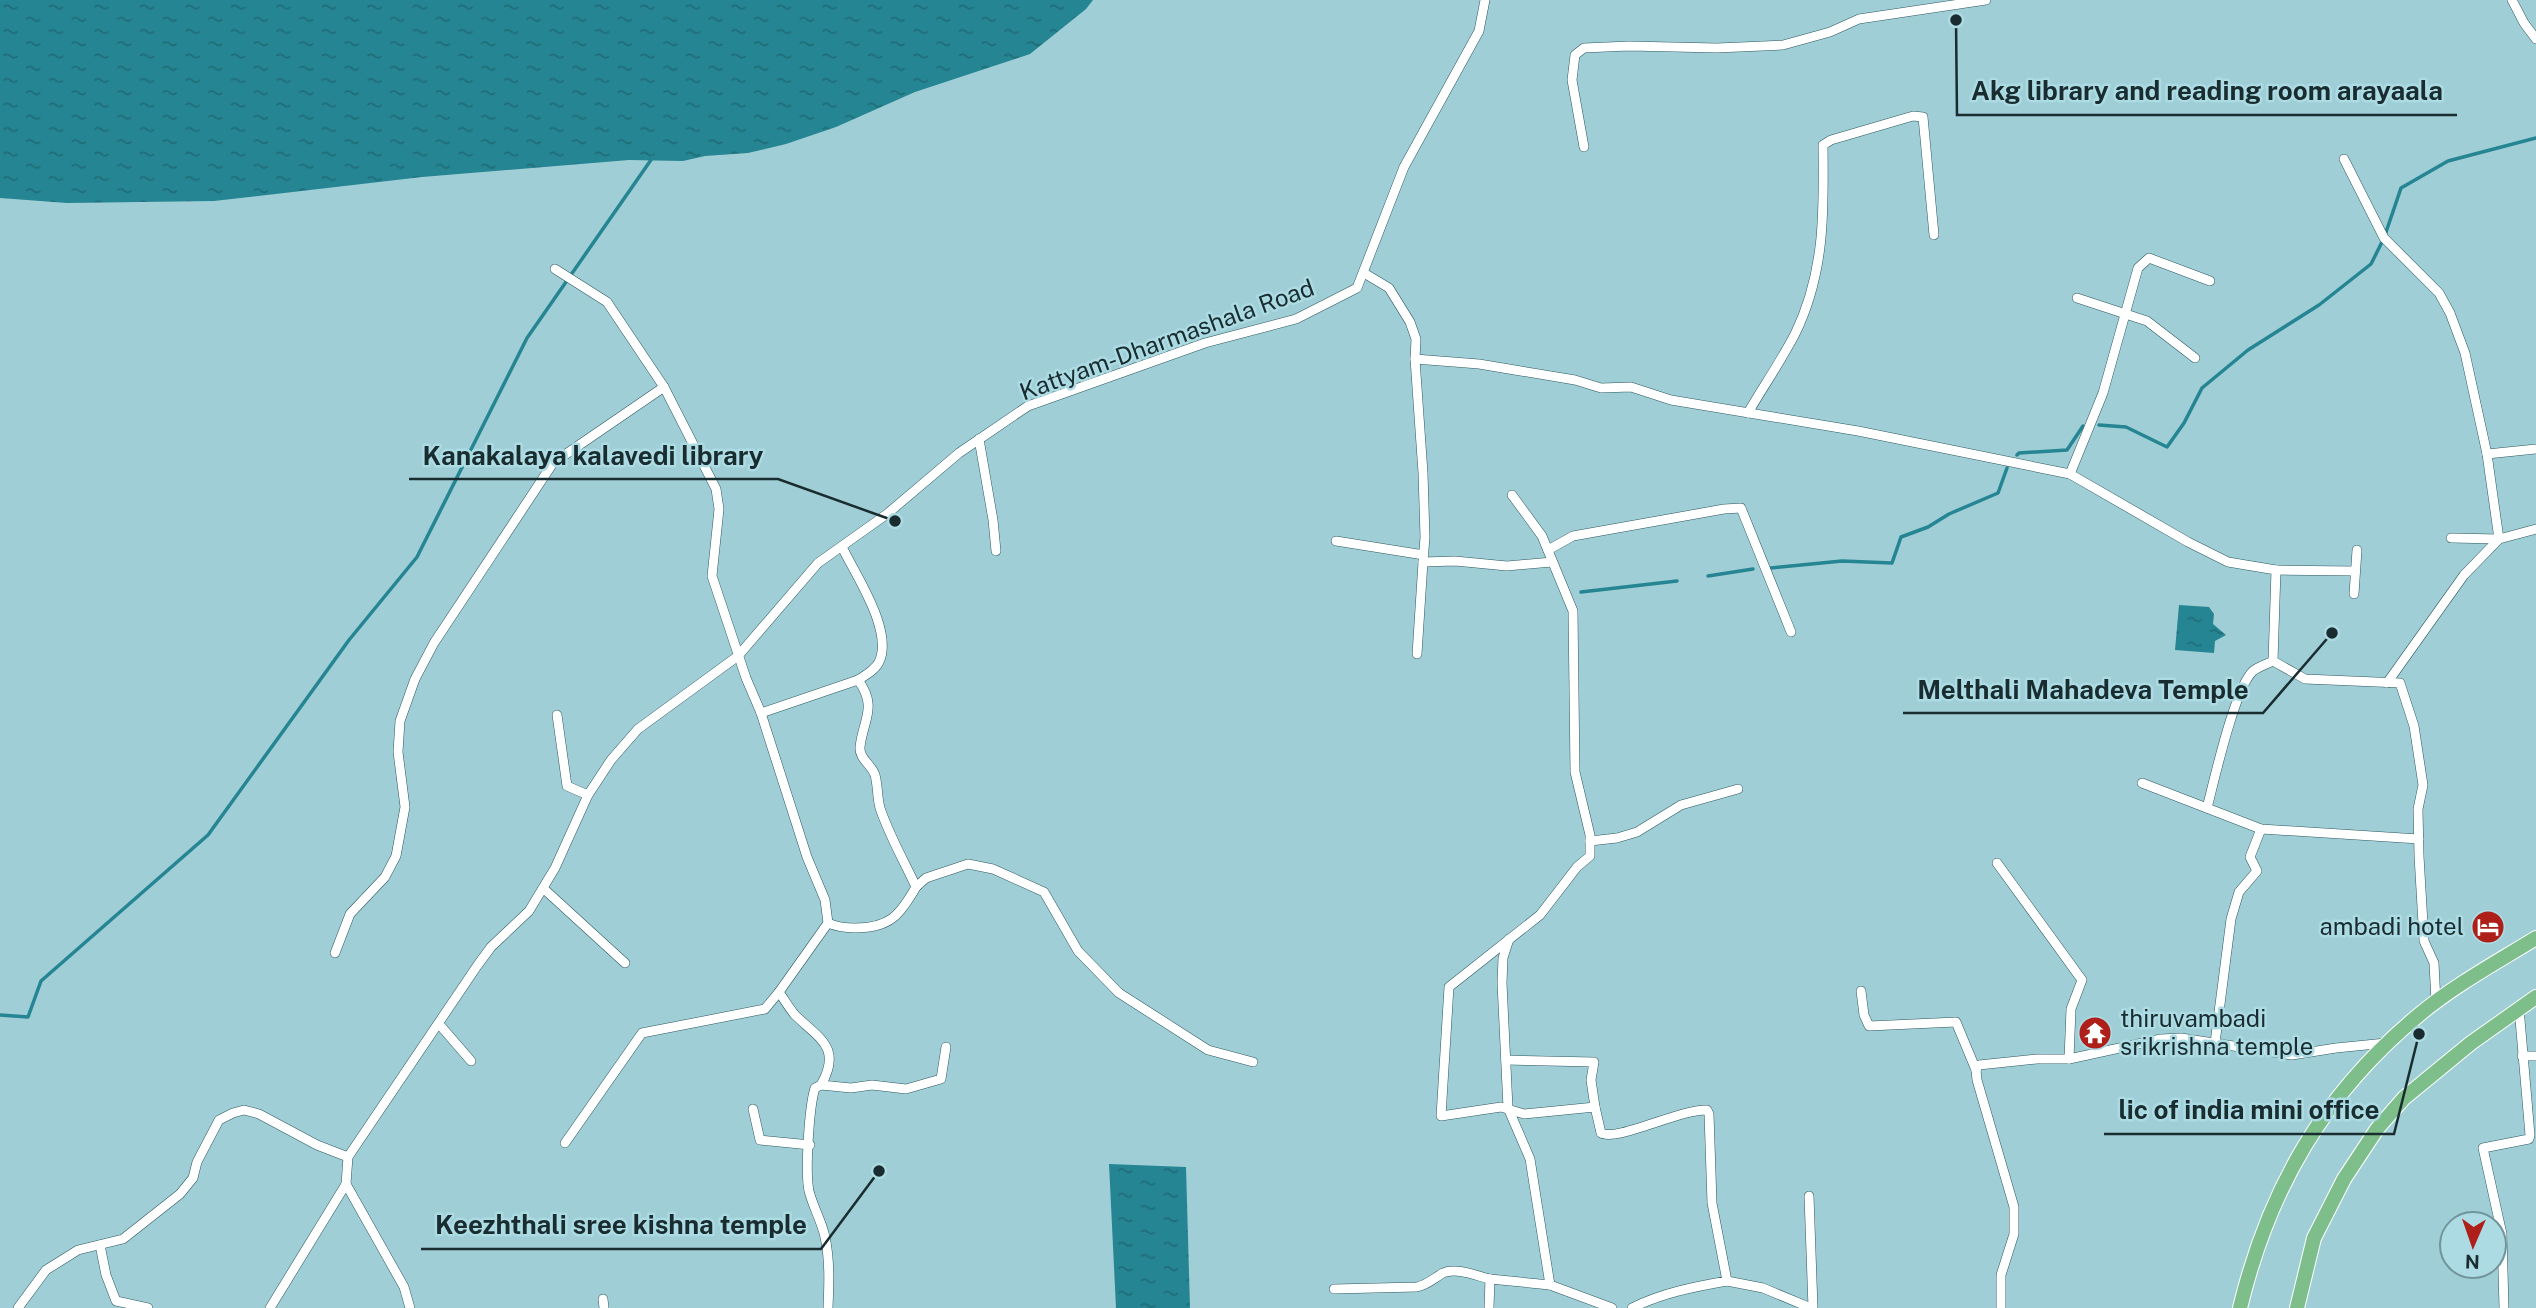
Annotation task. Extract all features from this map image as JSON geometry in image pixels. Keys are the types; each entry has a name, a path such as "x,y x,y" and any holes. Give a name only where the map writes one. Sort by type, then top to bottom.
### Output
{"highway":[{"path":"2240,1308 2265,1224 2302,1147 2334,1102 2376,1052 2436,1003 2536,938"},
{"path":"2297,1308 2314,1238 2344,1179 2377,1129 2404,1098 2470,1043 2536,997"}],"street":[{"name":"Kattyam-Dharmashala Road","path":"348,1157 491,947 529,911 544,889 588,795 611,760 638,729 738,656 818,563 887,514 958,453 1028,406 1205,343 1296,319 1357,288 1404,167 1479,31 1485,0"},
{"path":"1584,147 1572,80 1575,55 1584,48 1783,45 1830,32 1859,19 1986,0"},
{"path":"2512,0 2536,39"},
{"path":"1748,413 1795,333 1816,275 1824,222 1823,145 1830,140 1913,116 1923,117 1934,235"},
{"path":"2344,159 2384,238 2439,293 2450,313 2465,353 2487,454 2499,539"},
{"path":"2070,474 2103,393 2138,268 2149,258 2210,281"},
{"path":"559,272 607,302 664,387 716,489 719,509 712,576 738,656 761,713 807,857 825,900 828,923 765,1009 642,1033 565,1143"},
{"path":"1364,274 1388,288 1410,322 1416,339 1415,359 1423,449 1423,558 1417,654"},
{"path":"2077,298 2147,321 2195,358"},
{"path":"1415,359 1479,364 1575,380 1601,388 1631,387 1671,400 1858,431 2070,474 2228,562 2276,570 2355,571"},
{"path":"335,953 350,914 385,877 396,856 405,807 398,752 400,721 415,679 434,643 553,463 664,387"},
{"path":"979,439 996,551"},
{"path":"2487,454 2536,449"},
{"path":"1512,495 1542,536 1573,611 1575,772 1590,841 1590,856 1577,867 1540,915 1449,987 1441,1116 1491,1108 1508,1108 1524,1114 1595,1107"},
{"path":"1548,550 1573,536 1741,508 1791,632"},
{"path":"2451,538 2499,539 2536,529"},
{"path":"2387,682 2464,575 2499,539"},
{"path":"1336,541 1423,558 1507,566 1552,562"},
{"path":"761,713 858,680 879,662 882,639 876,615 842,547"},
{"path":"2354,594 2357,550"},
{"path":"2273,661 2276,570"},
{"path":"2273,661 2305,679 2400,683 2414,726 2423,785 2418,809 2424,941 2434,963 2436,1003"},
{"path":"2207,808 2244,683 2254,670 2273,661"},
{"path":"858,680 865,689 868,706 868,720 860,747 861,755 874,774 879,805 916,887"},
{"path":"557,715 567,786 588,795"},
{"path":"2142,783 2261,829 2419,839"},
{"path":"1590,841 1617,838 1636,832 1681,805 1738,789"},
{"path":"2215,1043 2231,919 2239,892 2257,872 2250,857 2261,829"},
{"path":"1997,863 2082,980 2071,1009 2069,1059"},
{"path":"828,923 845,928 882,925 898,914 916,887 926,878 968,864 993,869 1044,892 1078,951 1119,993 1208,1050 1253,1062"},
{"path":"544,889 625,963"},
{"path":"1509,938 1502,969 1508,1108 1530,1159 1550,1285"},
{"path":"1861,991 1864,1015 1870,1026 1956,1022 1976,1070 2014,1207 2014,1234 2001,1275 2001,1308"},
{"path":"779,992 792,1012 827,1044 830,1055 826,1076 821,1085"},
{"path":"2504,1308 2502,1234 2483,1147 2529,1139 2531,1126 2519,1009"},
{"path":"439,1024 471,1061"},
{"path":"1976,1070 1979,1065 1995,1062 2069,1059 2161,1039 2181,1038 2292,1055 2387,1043"},
{"path":"828,1308 829,1268 825,1235 808,1187 815,1088 821,1085 851,1088 872,1085 906,1089 942,1079 946,1047"},
{"path":"2522,1056 2536,1056"},
{"path":"1506,1059 1594,1062 1591,1080 1595,1107 1601,1133 1605,1136 1619,1134 1685,1112 1707,1110 1712,1203 1727,1281"},
{"path":"752,1109 760,1140 810,1145"},
{"path":"18,1308 46,1270 78,1250 123,1239 180,1194 193,1178 197,1162 219,1120 244,1110 259,1114 317,1145 348,1157 346,1184 270,1308"},
{"path":"346,1184 404,1287 410,1308"},
{"path":"1632,1308 1652,1298 1727,1281 1763,1288 1812,1308 1809,1196"},
{"path":"100,1245 106,1275 116,1301 148,1308"},
{"path":"1334,1289 1417,1287 1452,1271 1490,1279 1550,1285 1612,1308"},
{"path":"1489,1308 1490,1279"}],"water":[{"path":"0,0 1093,0 1086,9 1030,54 915,92 836,127 786,144 748,153 705,156 683,161 629,160 422,177 214,201 67,203 0,198"},
{"path":"2179,605 2209,607 2214,614 2213,624 2226,635 2215,641 2214,653 2175,650"},
{"path":"1109,1164 1186,1167 1190,1308 1116,1308"}],"waterway":[{"path":"2099,425 2126,427 2167,447 2184,423 2202,388 2248,350 2319,305 2371,264 2384,238 2401,188 2448,161 2536,138"},
{"path":"0,1015 28,1017 41,981 208,835 349,640 417,557 527,338 653,157"},
{"path":"2017,455 2067,450 2083,426"},
{"path":"1771,568 1842,561 1892,563 1901,537 1998,493 2007,468"},
{"path":"1708,576 1753,569"},
{"path":"1581,592 1677,581"}],"place":[{"name":"Akg library and reading room arayaala","path":"1956,20"},
{"name":"Kanakalaya kalavedi library","path":"895,521"},
{"name":"Melthali Mahadeva Temple","path":"2332,633"},
{"name":"ambadi hotel","path":"2488,927"},
{"name":"thiruvambadi srikrishna temple","path":"2095,1033"},
{"name":"lic of india mini office","path":"2419,1034"},
{"name":"Keezhthali sree kishna temple","path":"879,1171"}]}
